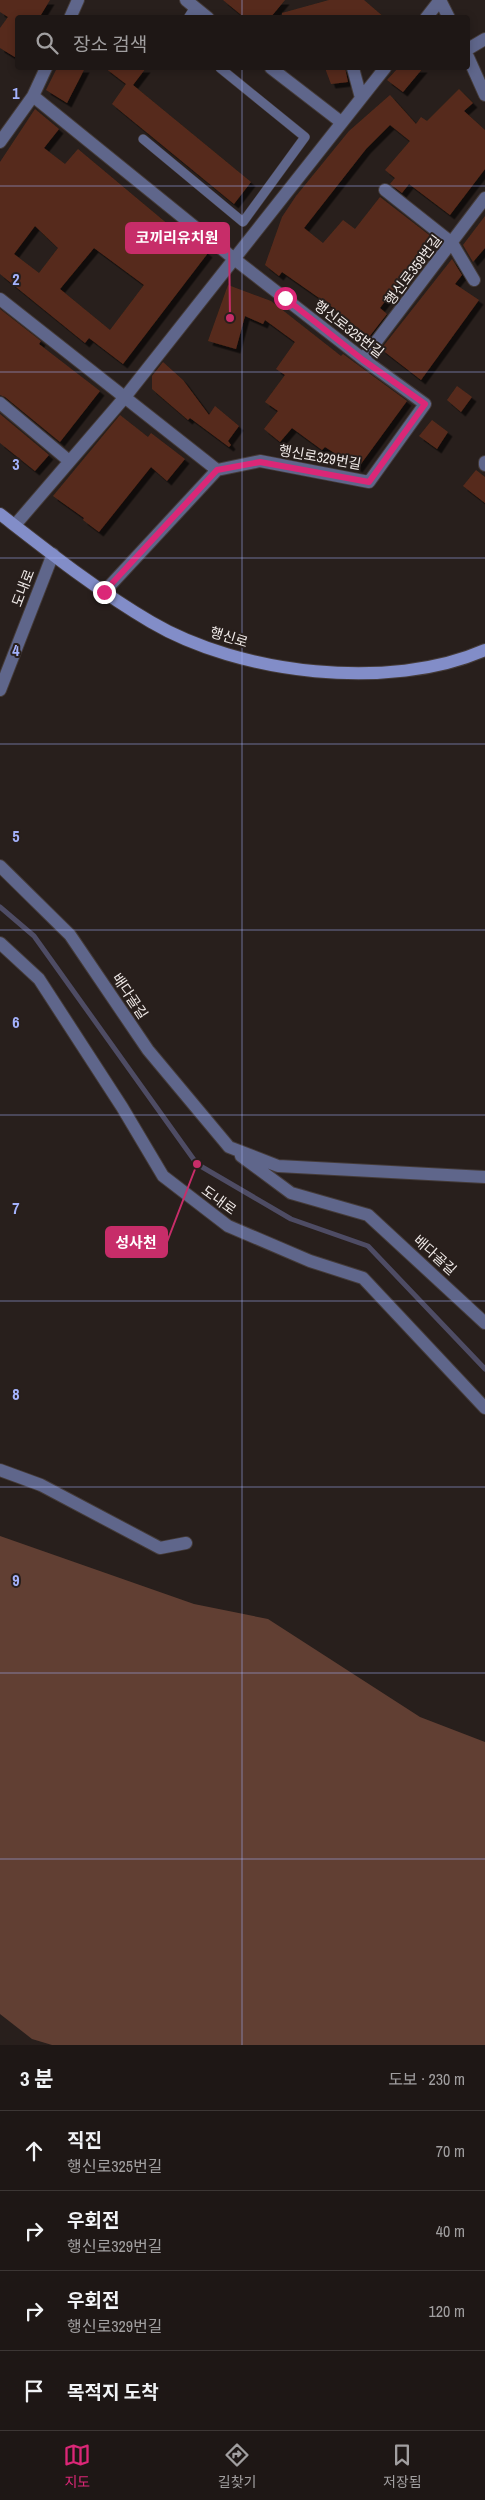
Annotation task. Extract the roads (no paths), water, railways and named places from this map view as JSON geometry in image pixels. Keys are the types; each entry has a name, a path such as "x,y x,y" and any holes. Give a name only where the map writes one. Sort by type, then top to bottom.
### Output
{"main road":[{"name":"행신로","path":"0,514 104,592 153,623 208,647 258,661 305,671 362,674 430,668 485,650"}],"street":[{"path":"71,15 78,0"},
{"path":"428,15 440,0 448,15"},
{"path":"190,8 203,15"},
{"path":"470,48 485,39"},
{"path":"470,61 485,95"},
{"path":"0,142 33,96 45,70"},
{"path":"274,70 341,122"},
{"path":"354,70 361,98"},
{"path":"15,525 68,460 125,397 383,70"},
{"name":"행신로325번길","path":"33,96 233,258 363,360 425,404"},
{"path":"385,190 452,243 474,280"},
{"name":"행신로359번길","path":"363,360 485,198"},
{"path":"0,298 217,470 104,592"},
{"path":"0,403 68,460"},
{"name":"행신로329번길","path":"217,470 260,462 369,482 425,404"},
{"name":"도내로","path":"0,690 53,554"},
{"name":"배다골길","path":"0,866 70,935 148,1050 229,1148 291,1193 368,1215 485,1322"},
{"name":"도내로","path":"0,943 39,979 122,1107 163,1176 228,1226 310,1260 363,1278 485,1408"},
{"path":"229,1148 278,1166 485,1177"},
{"path":"0,1470 41,1485 160,1548 186,1543"}],"lane":[{"path":"143,139 243,222 305,137 222,70"}],"waterway":[{"path":"0,907 34,936 197,1164 291,1219 368,1246 485,1369"}],"place":[{"name":"코끼리유치원","path":"230,318"},
{"name":"성사천","path":"197,1164"}]}
